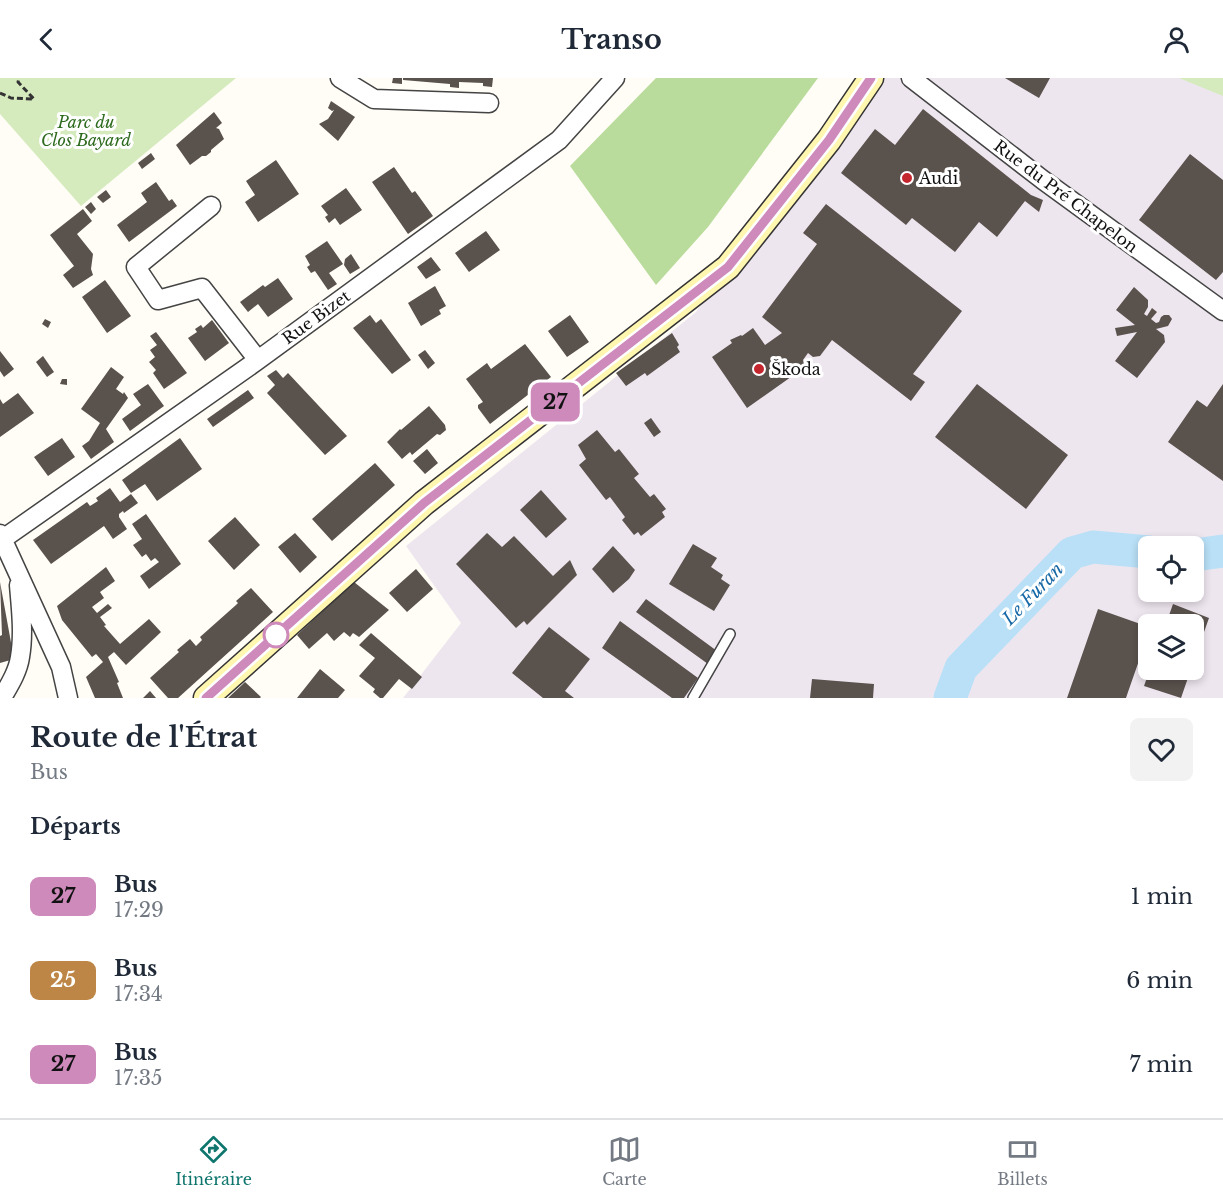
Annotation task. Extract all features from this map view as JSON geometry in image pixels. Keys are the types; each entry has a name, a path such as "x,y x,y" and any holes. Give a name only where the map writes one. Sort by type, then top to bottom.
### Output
{"main road":[{"path":"206,698 424,503 728,267 829,140 871,78"}],"street":[{"path":"340,78 374,99 489,103"},
{"name":"Rue Bizet","path":"1,538 258,360 559,140 615,78"},
{"name":"Rue du Pré Chapelon","path":"911,78 1043,180 1223,311"},
{"path":"211,206 136,267 158,300 202,288 258,360"},
{"path":"1,538 61,668 68,698"},
{"path":"0,698 13,678 20,658 22,627 18,575"}],"lane":[{"path":"693,698 730,634"}],"path":[{"path":"0,93 11,98 34,99 18,82 19,78"}],"shaded area":[{"path":"857,78 1223,78 1223,698 403,698 461,623 406,546 696,312"}],"green space":[{"name":"Parc du Clos Bayard","path":"0,78 236,78 81,206 0,114"},
{"path":"656,78 818,78 708,227 656,285 570,166"},
{"path":"1179,78 1223,78 1223,96"}],"building":[{"path":"393,78 402,78 402,84 392,83"},
{"path":"403,78 493,78 492,87 483,86 483,83 459,82 459,88 450,87 450,84 403,80"},
{"path":"1005,78 1050,78 1039,98"},
{"path":"331,101 355,117 338,141 319,124 328,119 334,110 328,108"},
{"path":"923,109 1031,195 1043,200 1039,212 1025,201 997,237 979,222 955,252 912,218 906,225 841,173 875,129 895,145"},
{"path":"214,112 222,123 216,128 219,129 224,139 206,156 202,156 190,165 176,145"},
{"path":"151,153 155,159 142,169 138,163"},
{"path":"1190,154 1223,180 1223,272 1216,280 1139,220"},
{"path":"276,160 299,194 258,222 245,202 255,195 246,181"},
{"path":"394,167 412,193 415,191 433,216 408,234 372,182"},
{"path":"156,182 169,201 172,199 177,206 129,242 117,225 147,202 141,193"},
{"path":"346,188 362,210 340,225 335,218 329,223 325,217 328,215 321,206"},
{"path":"106,190 111,197 103,203 97,197"},
{"path":"91,202 96,209 91,214 85,207"},
{"path":"826,204 962,311 913,374 925,382 911,401 832,340 820,356 813,357 808,353 803,360 805,367 747,408 712,357 732,343 730,340 742,336 753,328 765,345 782,333 762,317 817,244 803,233"},
{"path":"83,209 92,221 77,234 93,254 91,269 93,275 73,288 63,275 74,266 50,235"},
{"path":"486,231 500,250 469,272 455,253"},
{"path":"327,241 343,264 329,273 337,284 328,290 315,271 311,273 305,256"},
{"path":"351,254 360,268 350,274 344,265 345,259"},
{"path":"431,257 441,270 426,279 417,267"},
{"path":"278,278 293,299 268,317 258,304 248,312 240,302 263,285 265,287"},
{"path":"105,280 131,316 107,333 82,297"},
{"path":"435,286 446,306 439,310 441,314 421,326 408,303"},
{"path":"1134,287 1148,300 1148,307 1144,314 1147,316 1152,308 1157,312 1151,319 1156,323 1164,315 1169,315 1172,319 1168,326 1156,329 1164,335 1165,342 1137,378 1115,361 1137,332 1117,336 1115,328 1135,325 1116,310"},
{"path":"370,315 376,323 381,319 411,360 392,374 353,328"},
{"path":"570,315 589,342 567,357 548,331"},
{"path":"45,319 51,322 48,328 42,324"},
{"path":"212,320 229,343 205,361 188,338 197,332 195,329 201,325 203,328"},
{"path":"156,332 187,373 164,389 153,373 156,370 149,362 155,357 150,350 157,345 150,336"},
{"path":"672,333 680,352 647,376 645,373 626,386 616,373"},
{"path":"525,344 551,377 490,424 478,408 478,405 483,402 466,379 487,363 491,369"},
{"path":"425,350 435,363 428,369 418,355"},
{"path":"0,351 14,369 4,377 0,371"},
{"path":"43,356 54,372 47,377 36,362"},
{"path":"111,367 124,377 116,389 123,394 124,392 128,398 106,429 114,442 91,459 82,446 89,441 100,423 81,409"},
{"path":"276,370 283,378 288,373 347,436 325,455 267,393 275,385 267,376"},
{"path":"62,379 67,379 67,385 60,384"},
{"path":"148,384 164,406 130,431 122,419 141,405 133,394"},
{"path":"977,384 1068,455 1026,509 935,437"},
{"path":"1223,384 1223,481 1168,442 1197,400 1207,407"},
{"path":"248,390 254,398 213,427 207,419"},
{"path":"18,393 34,413 0,437 0,399 3,404"},
{"path":"429,406 445,425 446,430 440,435 437,434 412,455 410,452 402,459 387,442"},
{"path":"651,418 661,432 654,437 644,423"},
{"path":"597,430 615,452 619,449 639,474 634,478 650,497 654,494 666,509 662,512 665,517 641,536 638,532 634,535 622,520 625,517 610,497 606,500 579,465 586,459 578,445"},
{"path":"62,438 75,457 48,476 34,457"},
{"path":"180,438 202,469 157,501 145,484 131,493 122,480"},
{"path":"427,449 438,463 425,474 413,461"},
{"path":"375,463 395,485 332,541 312,519"},
{"path":"110,488 120,502 131,494 138,503 119,514 127,529 113,539 104,526 51,564 33,540 87,502 90,506 98,501 96,498"},
{"path":"541,490 567,519 546,538 520,510"},
{"path":"146,514 181,564 149,589 140,576 159,562 155,558 151,561 146,554 142,557 133,545 142,539 132,524"},
{"path":"235,517 260,545 234,570 208,541"},
{"path":"295,533 317,557 300,573 278,547"},
{"path":"487,533 502,547 514,536 553,576 570,560 577,575 527,625 524,621 516,628 456,564"},
{"path":"693,544 717,558 711,567 723,575 721,579 730,585 714,611 669,584"},
{"path":"613,546 635,570 629,579 613,593 592,569"},
{"path":"106,567 115,581 100,592 104,598 92,607 97,613 108,604 112,608 100,617 106,625 104,626 120,644 149,619 161,632 126,665 114,652 108,657 123,698 95,698 86,677 103,662 96,654 92,657 62,620 57,606"},
{"path":"416,569 433,589 407,612 389,593"},
{"path":"0,582 14,659 0,663 0,636 2,635"},
{"path":"354,582 389,610 359,637 353,633 350,637 344,632 334,641 327,633 309,649 297,635"},
{"path":"251,588 273,612 178,698 168,698 150,678 190,639 196,646 202,640 200,637 236,605 238,603 236,601"},
{"path":"646,599 717,651 708,664 636,612"},
{"path":"1173,604 1199,614 1170,614"},
{"path":"1098,609 1138,623 1138,664 1126,698 1067,698"},
{"path":"1204,616 1209,618 1204,632"},
{"path":"620,621 698,678 684,698 672,698 602,648"},
{"path":"549,627 590,659 565,691 574,698 543,698 512,673"},
{"path":"371,633 422,677 412,689 399,679 383,698 380,698 373,692 375,689 359,676 375,658 359,645"},
{"path":"320,669 345,690 338,698 297,698"},
{"path":"812,679 874,684 873,698 810,698"},
{"path":"1146,680 1187,680 1181,698 1144,686"},
{"path":"245,682 261,697 228,698"},
{"path":"150,691 156,698 143,698"}],"waterway":[{"name":"Le Furan","path":"950,698 961,668 1072,553 1093,547 1138,551"},
{"name":"Le Furan","path":"1204,554 1223,551"}],"bus line":[{"name":"27","path":"206,698 424,503 728,267 829,140 871,78"}],"place":[{"name":"Audi","path":"907,178"},
{"name":"Škoda","path":"759,369"}]}
